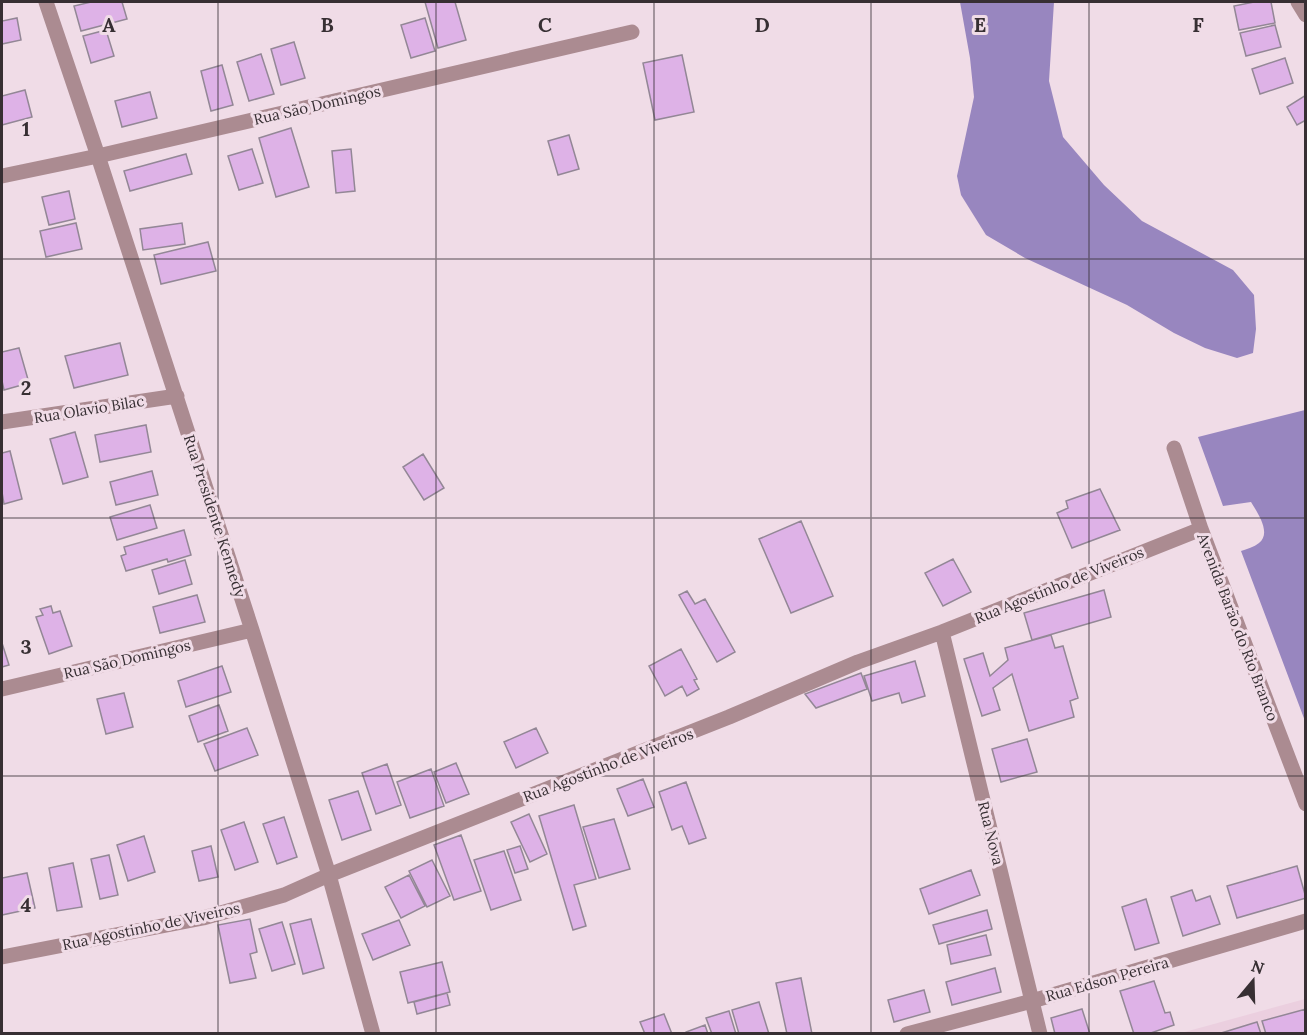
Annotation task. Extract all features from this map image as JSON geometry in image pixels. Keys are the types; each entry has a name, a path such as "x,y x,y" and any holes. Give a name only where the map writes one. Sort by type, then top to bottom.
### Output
{"street":[{"name":"Rua Presidente Kennedy","path":"46,2 252,630 329,874 373,1034"},
{"path":"1298,2 1305,15"},
{"name":"Rua São Domingos","path":"2,176 98,156 632,32"},
{"name":"Rua Olavio Bilac","path":"2,422 177,396"},
{"name":"Avenida Barão do Rio Branco","path":"1174,448 1201,529 1305,804"},
{"name":"Rua Agostinho de Viveiros","path":"2,957 203,918 284,895 329,874 729,717 858,662 942,632 1201,529"},
{"name":"Rua São Domingos","path":"2,689 252,630"},
{"name":"Rua Nova","path":"942,632 1040,1034"},
{"name":"Rua Edson Pereira","path":"907,1034 1032,1001 1305,921"}],"shaded area":[{"path":"960,2 1054,2 1049,81 1063,137 1104,185 1142,221 1233,270 1254,295 1256,329 1253,353 1237,358 1205,348 1174,333 1127,305 1025,258 986,235 961,195 957,176 974,97"},
{"path":"1306,410 1305,721 1241,551 1255,546 1263,539 1262,522 1251,502 1223,506 1198,437"},
{"path":"1305,999 1305,1033 1181,1033"}],"building":[{"path":"91,2 122,2 127,19 81,31 74,6"},
{"path":"425,2 455,2 466,40 438,48"},
{"path":"1254,2 1271,2 1275,23 1239,30 1234,6"},
{"path":"17,18 21,40 2,44 2,21"},
{"path":"425,18 435,51 411,58 401,25"},
{"path":"1275,25 1281,47 1246,56 1240,33"},
{"path":"106,30 114,56 91,63 83,36"},
{"path":"294,42 305,78 281,85 271,49"},
{"path":"261,54 274,94 249,101 237,62"},
{"path":"682,55 694,112 655,120 643,63"},
{"path":"1285,58 1293,83 1260,94 1252,69"},
{"path":"222,65 233,105 211,111 201,71"},
{"path":"25,90 32,117 2,125 2,96"},
{"path":"150,92 157,118 122,127 115,101"},
{"path":"1306,95 1306,120 1297,125 1287,107"},
{"path":"291,128 309,187 276,197 259,138"},
{"path":"569,135 579,169 558,175 548,141"},
{"path":"252,149 263,183 239,190 228,156"},
{"path":"351,149 355,191 336,193 332,151"},
{"path":"186,154 192,174 130,191 124,171"},
{"path":"69,191 75,219 49,225 42,197"},
{"path":"76,223 82,249 46,257 40,231"},
{"path":"182,223 185,244 143,250 140,229"},
{"path":"208,242 216,271 161,284 154,255"},
{"path":"120,343 128,375 74,388 65,356"},
{"path":"19,348 29,383 4,390 2,352"},
{"path":"146,425 151,452 100,462 95,435"},
{"path":"75,432 88,477 63,484 50,439"},
{"path":"10,451 22,499 4,504 2,453"},
{"path":"423,454 444,488 424,500 403,467"},
{"path":"152,471 158,495 116,505 110,482"},
{"path":"1100,489 1120,530 1072,548 1057,513 1068,508 1066,501"},
{"path":"150,505 157,528 117,540 110,517"},
{"path":"801,521 833,596 791,613 759,539"},
{"path":"184,530 191,555 168,562 167,559 126,571 121,556 126,554 124,547"},
{"path":"953,559 971,592 943,606 925,573"},
{"path":"185,560 192,584 159,594 152,570"},
{"path":"1104,590 1111,617 1032,640 1024,613"},
{"path":"687,591 695,604 705,599 735,652 717,662 679,595"},
{"path":"197,595 205,622 160,633 153,607"},
{"path":"51,606 53,613 60,611 72,646 49,654 36,617 43,615 40,609"},
{"path":"1051,635 1055,648 1063,646 1078,698 1070,701 1074,717 1029,731 1012,674 993,688 1000,710 982,716 964,659 983,653 990,676 1008,660 1005,648"},
{"path":"2,643 9,665 2,667"},
{"path":"681,649 697,679 694,680 699,689 687,696 682,686 665,696 649,666"},
{"path":"915,661 925,696 902,703 899,693 872,701 864,676"},
{"path":"222,666 231,692 186,707 178,681"},
{"path":"861,673 867,689 816,708 805,694"},
{"path":"124,693 133,727 106,734 97,699"},
{"path":"219,705 228,731 198,742 189,716"},
{"path":"247,728 258,755 215,771 204,744"},
{"path":"536,728 548,753 516,768 504,742"},
{"path":"1027,739 1037,772 1001,782 992,749"},
{"path":"456,763 469,794 446,803 434,772"},
{"path":"387,764 401,805 376,814 362,773"},
{"path":"431,769 444,806 410,818 397,782"},
{"path":"643,779 654,807 628,816 617,789"},
{"path":"686,782 706,838 689,844 682,826 672,830 659,792"},
{"path":"358,791 371,830 342,840 329,800"},
{"path":"574,805 596,879 574,885 586,926 573,930 539,816"},
{"path":"529,814 547,854 530,862 511,822"},
{"path":"284,817 297,857 277,864 263,824"},
{"path":"614,819 630,869 599,878 583,827"},
{"path":"244,822 258,862 235,870 221,830"},
{"path":"461,835 481,891 454,900 434,845"},
{"path":"144,836 155,872 128,881 117,845"},
{"path":"211,846 218,877 199,881 192,851"},
{"path":"520,846 528,869 515,873 507,850"},
{"path":"504,851 521,900 491,910 474,860"},
{"path":"109,855 118,895 100,899 91,859"},
{"path":"432,860 450,896 427,907 409,871"},
{"path":"73,863 82,907 57,911 49,868"},
{"path":"1297,866 1306,898 1237,918 1227,886"},
{"path":"971,870 980,895 929,914 920,889"},
{"path":"27,873 35,908 2,915 2,878"},
{"path":"409,875 425,906 401,918 385,887"},
{"path":"1192,890 1196,901 1210,896 1220,924 1183,936 1171,897"},
{"path":"1146,899 1159,943 1135,950 1122,907"},
{"path":"987,910 992,929 939,944 933,925"},
{"path":"250,919 257,952 250,954 256,978 230,983 218,925"},
{"path":"311,919 324,968 303,974 290,924"},
{"path":"399,920 410,945 373,960 362,934"},
{"path":"282,922 295,964 272,971 259,929"},
{"path":"986,935 991,955 951,964 947,945"},
{"path":"442,962 450,992 408,1003 400,972"},
{"path":"995,968 1001,992 952,1005 946,982"},
{"path":"801,978 812,1034 787,1034 776,983"},
{"path":"1154,981 1165,1013 1170,1012 1174,1025 1148,1034 1134,1034 1120,991"},
{"path":"924,990 930,1012 894,1022 888,1000"},
{"path":"447,993 450,1005 417,1014 414,1002"},
{"path":"759,1002 769,1034 739,1034 732,1010"},
{"path":"1082,1009 1090,1034 1055,1034 1051,1018"},
{"path":"1306,1009 1306,1034 1266,1034 1262,1021"},
{"path":"729,1011 736,1034 712,1034 706,1018"},
{"path":"664,1014 672,1034 645,1034 640,1022"},
{"path":"1257,1022 1261,1034 1218,1034"},
{"path":"705,1025 708,1034 686,1034 686,1032"}]}
